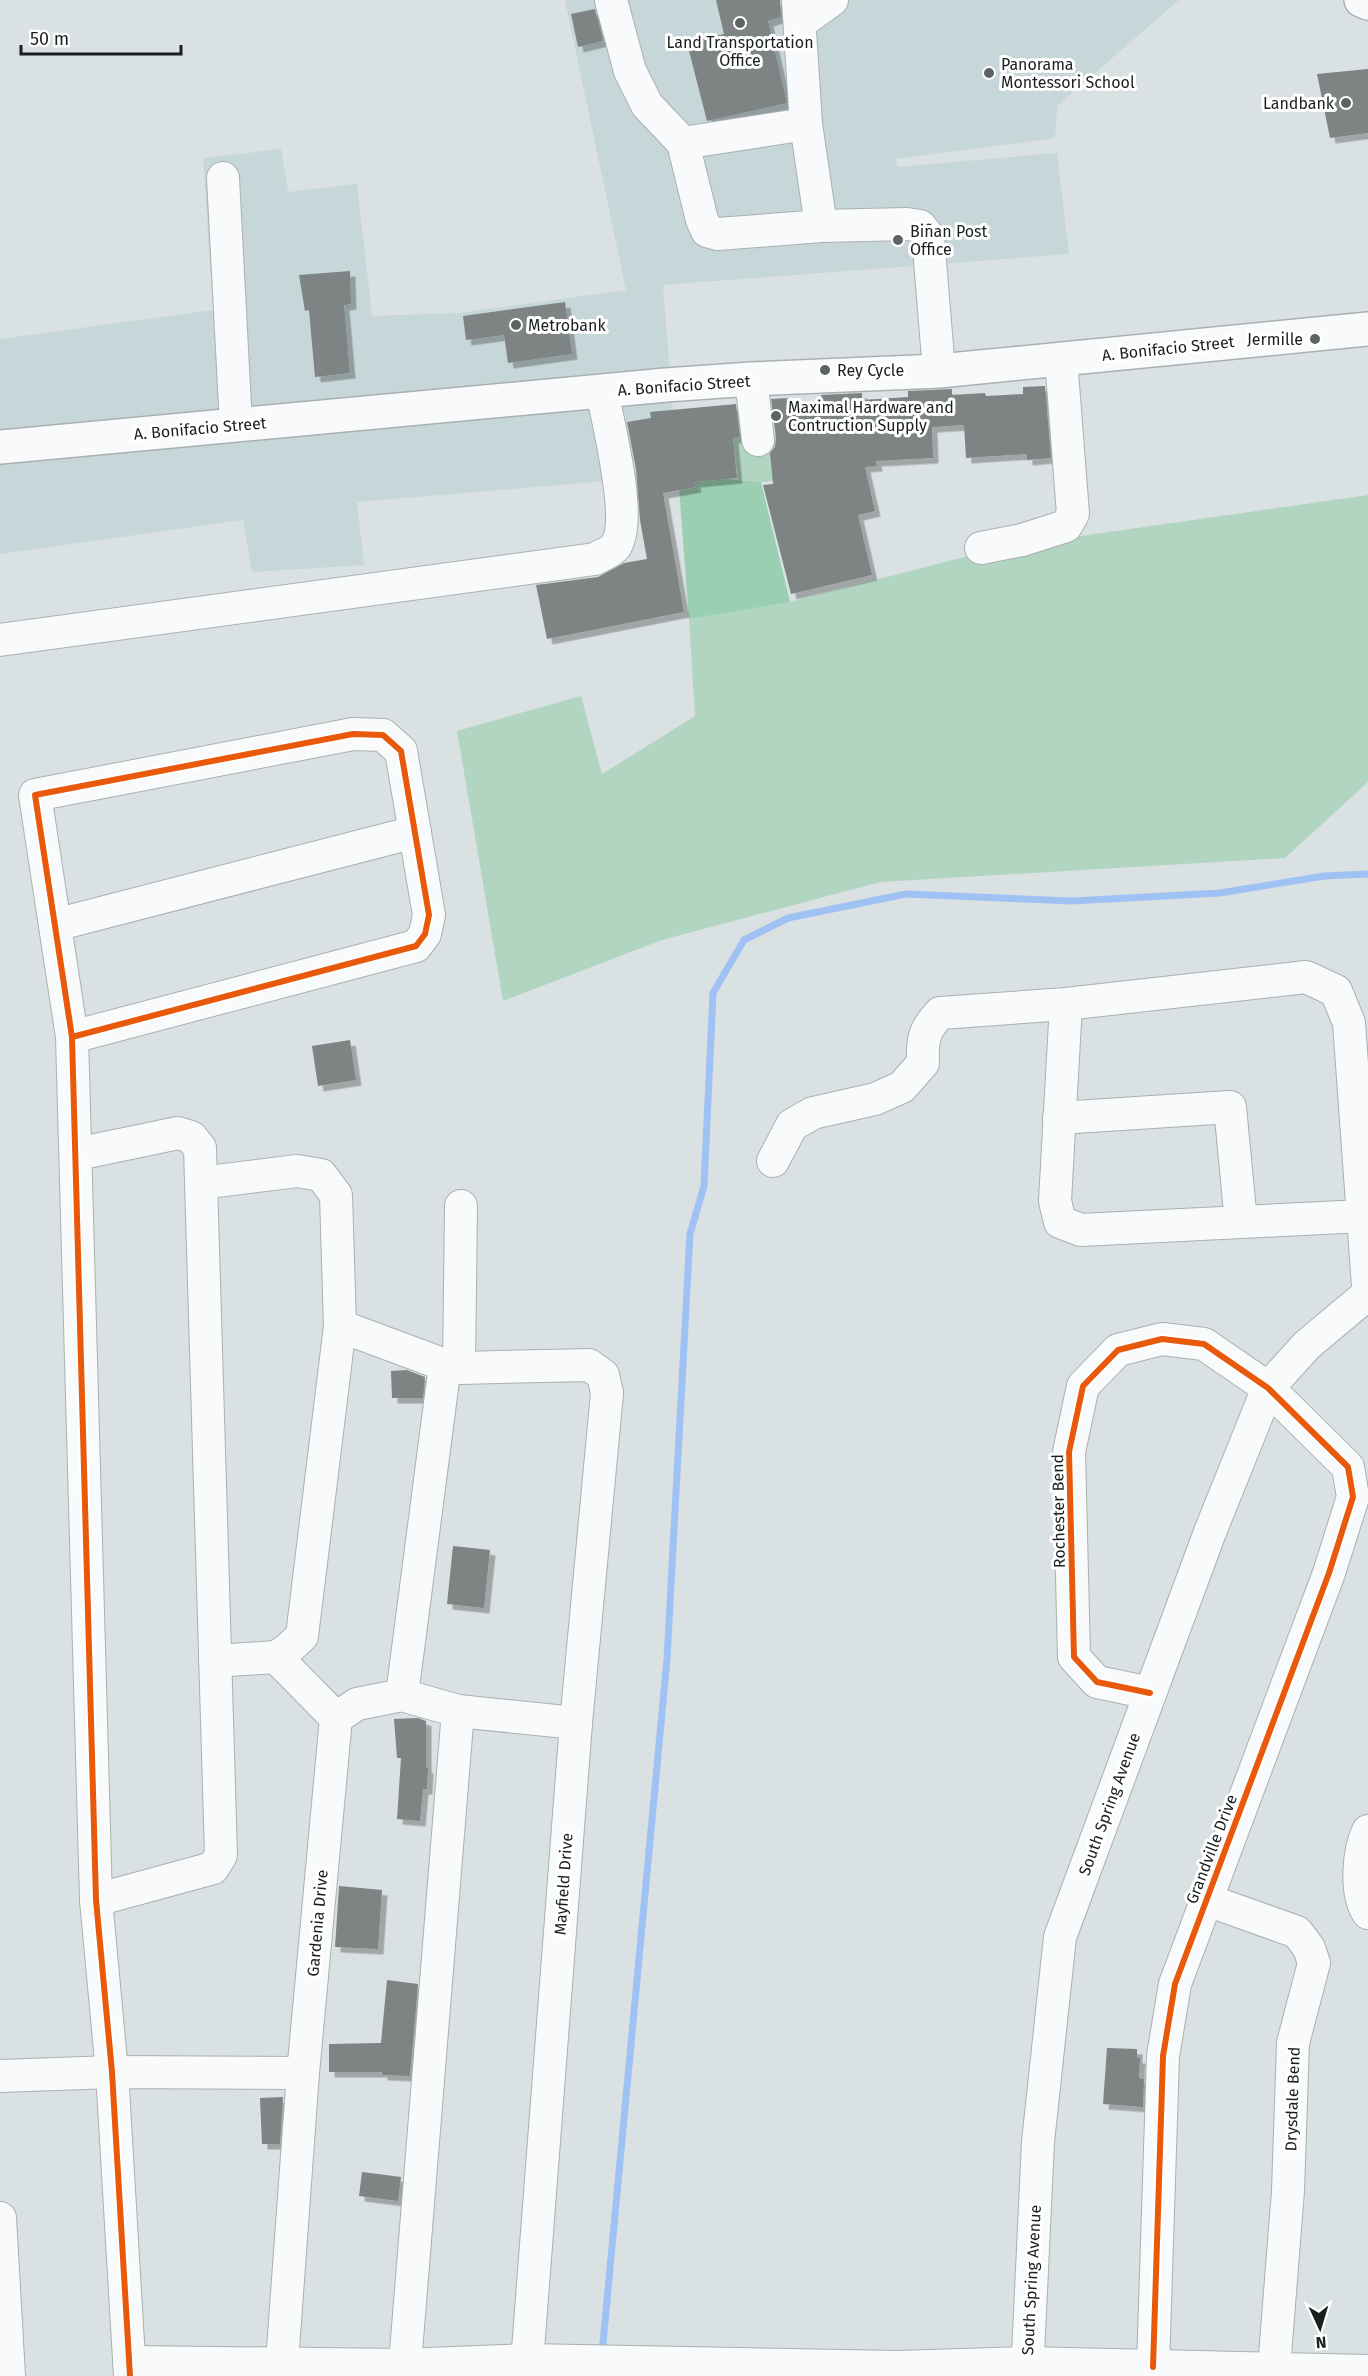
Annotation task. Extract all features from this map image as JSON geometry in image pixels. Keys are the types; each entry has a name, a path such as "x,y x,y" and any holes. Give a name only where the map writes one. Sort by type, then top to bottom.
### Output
{"main road":[{"path":"1361,0 1368,3"},
{"name":"A. Bonifacio Street","path":"0,447 602,391 751,379 939,371 1368,328"}],"street":[{"path":"612,0 630,70 647,105 683,143 702,220 707,231 717,234 821,226 907,224 920,226 928,236 939,371"},
{"path":"821,226 806,124 799,11 832,0"},
{"path":"683,143 806,124"},
{"path":"223,178 236,425"},
{"path":"981,548 1022,540 1066,525 1073,514 1061,359"},
{"path":"751,379 758,440"},
{"path":"0,640 595,559 615,547 623,527 622,504 602,391"},
{"path":"72,1037 416,946 425,934 429,915 401,751 383,735 353,734 35,795 72,1037 96,1900 112,2072 130,2369 526,2368 580,2361 614,2362 666,2369 777,2371 1153,2367 1368,2371"},
{"path":"54,925 415,832"},
{"path":"773,1161 792,1125 813,1113 875,1099 902,1088 923,1062 922,1045 927,1026 940,1013 1066,1004 1306,977 1336,991 1349,1023 1368,1286"},
{"path":"1066,1004 1055,1201 1060,1222 1081,1230 1362,1216"},
{"path":"1059,1118 1230,1107 1242,1222"},
{"path":"77,1154 178,1133 191,1137 200,1148 220,1856 213,1868 96,1900"},
{"path":"201,1183 297,1171 321,1175 336,1195 340,1326 302,1636 276,1657 215,1661"},
{"path":"402,1695 452,1367 461,1206"},
{"name":"South Spring Avenue","path":"1027,2370 1038,2142 1060,1936 1210,1532 1268,1388 1307,1345 1368,1294"},
{"path":"340,1326 452,1367"},
{"name":"Rochester Bend","path":"1150,1693 1097,1682 1074,1657 1070,1452 1083,1386 1118,1350 1162,1339 1204,1344 1268,1388"},
{"name":"Mayfield Drive","path":"452,1367 590,1365 603,1375 607,1393 576,1723 526,2368"},
{"name":"Grandville Drive","path":"1153,2367 1163,2056 1175,1984 1329,1573 1353,1497 1348,1467 1268,1388"},
{"path":"276,1657 336,1718 357,1704 402,1695 458,1712 576,1723"},
{"path":"404,2370 458,1712"},
{"name":"Gardenia Drive","path":"281,2370 303,2073 336,1718"},
{"path":"1368,1831 1359,1876 1361,1902 1368,1912"},
{"name":"Drysdale Bend","path":"1207,1900 1297,1932 1309,1948 1314,1963 1293,2043 1288,2192 1274,2368"},
{"path":"0,2076 112,2072 303,2073"},
{"path":"0,2218 9,2376"}],"shaded area":[{"path":"565,0 1179,0 1057,106 1055,138 896,159 897,167 1057,153 1069,254 663,285 678,475 357,502 364,565 252,572 243,520 0,554 0,339 213,310 203,158 281,149 288,192 357,184 372,316 459,313 626,290"}],"green space":[{"path":"809,433 815,477 761,482 738,480 733,437"},
{"path":"678,475 761,482 790,602 689,619"},
{"path":"1368,495 1368,782 1285,858 880,882 662,940 503,1001 457,731 581,696 602,774 695,716 689,619 790,602 1003,547"}],"building":[{"path":"716,0 780,0 781,17 768,21 787,103 707,121 687,43 724,34"},
{"path":"595,9 603,41 578,47 571,14"},
{"name":"Landbank","path":"1368,69 1368,133 1330,138 1317,74"},
{"path":"350,271 351,304 344,305 350,373 315,377 309,310 305,311 299,275"},
{"name":"Metrobank","path":"565,302 572,354 508,363 504,335 466,340 463,316"},
{"path":"1045,386 1051,458 1027,460 1027,454 966,458 964,425 932,427 933,458 876,461 877,466 865,467 875,511 858,515 872,575 791,594 763,485 773,484 770,453 775,447 776,438 771,399 789,398 790,405 822,402 821,395 862,393 862,400 908,397 908,391 952,389 952,395 985,393 986,396 1023,394 1023,387"},
{"path":"736,404 740,437 733,438 737,478 695,482 696,487 663,493 684,612 547,639 536,585 598,577 624,563 647,559 640,520 636,469 627,422 651,418 650,412"},
{"path":"350,1040 356,1080 318,1086 312,1046"},
{"path":"407,1370 425,1377 423,1398 392,1398 391,1371"},
{"path":"453,1546 490,1550 484,1608 447,1604"},
{"path":"418,1718 426,1721 427,1789 423,1789 420,1821 397,1819 401,1758 397,1758 394,1719"},
{"path":"339,1886 382,1890 378,1949 335,1947"},
{"path":"387,1980 418,1984 410,2076 382,2075 382,2072 329,2072 329,2044 381,2043"},
{"path":"1107,2048 1137,2049 1137,2058 1140,2058 1139,2078 1144,2079 1143,2107 1103,2104"},
{"path":"283,2097 280,2144 262,2144 260,2098"},
{"path":"362,2172 401,2177 398,2201 359,2196"}],"waterway":[{"path":"602,2354 667,1659 690,1234 704,1186 713,993 744,940 788,918 906,894 1072,901 1220,893 1324,876 1368,874"}],"cycle path":[{"path":"72,1037 416,946 425,934 429,915 401,751 383,735 353,734 35,795 72,1037 96,1900 112,2072 130,2376"},
{"path":"1150,1693 1097,1682 1074,1657 1069,1452 1083,1386 1118,1350 1162,1339 1204,1344 1268,1388 1348,1467 1353,1497 1329,1573 1175,1984 1163,2056 1153,2367"}],"place":[{"name":"Land Transportation Office","path":"740,23"},
{"name":"Panorama Montessori School","path":"989,73"},
{"name":"Landbank","path":"1346,103"},
{"name":"Biñan Post Office","path":"898,240"},
{"name":"Metrobank","path":"516,325"},
{"name":"Jermille","path":"1315,339"},
{"name":"Rey Cycle","path":"825,370"},
{"name":"Maximal Hardware and Contruction Supply","path":"776,416"}]}
